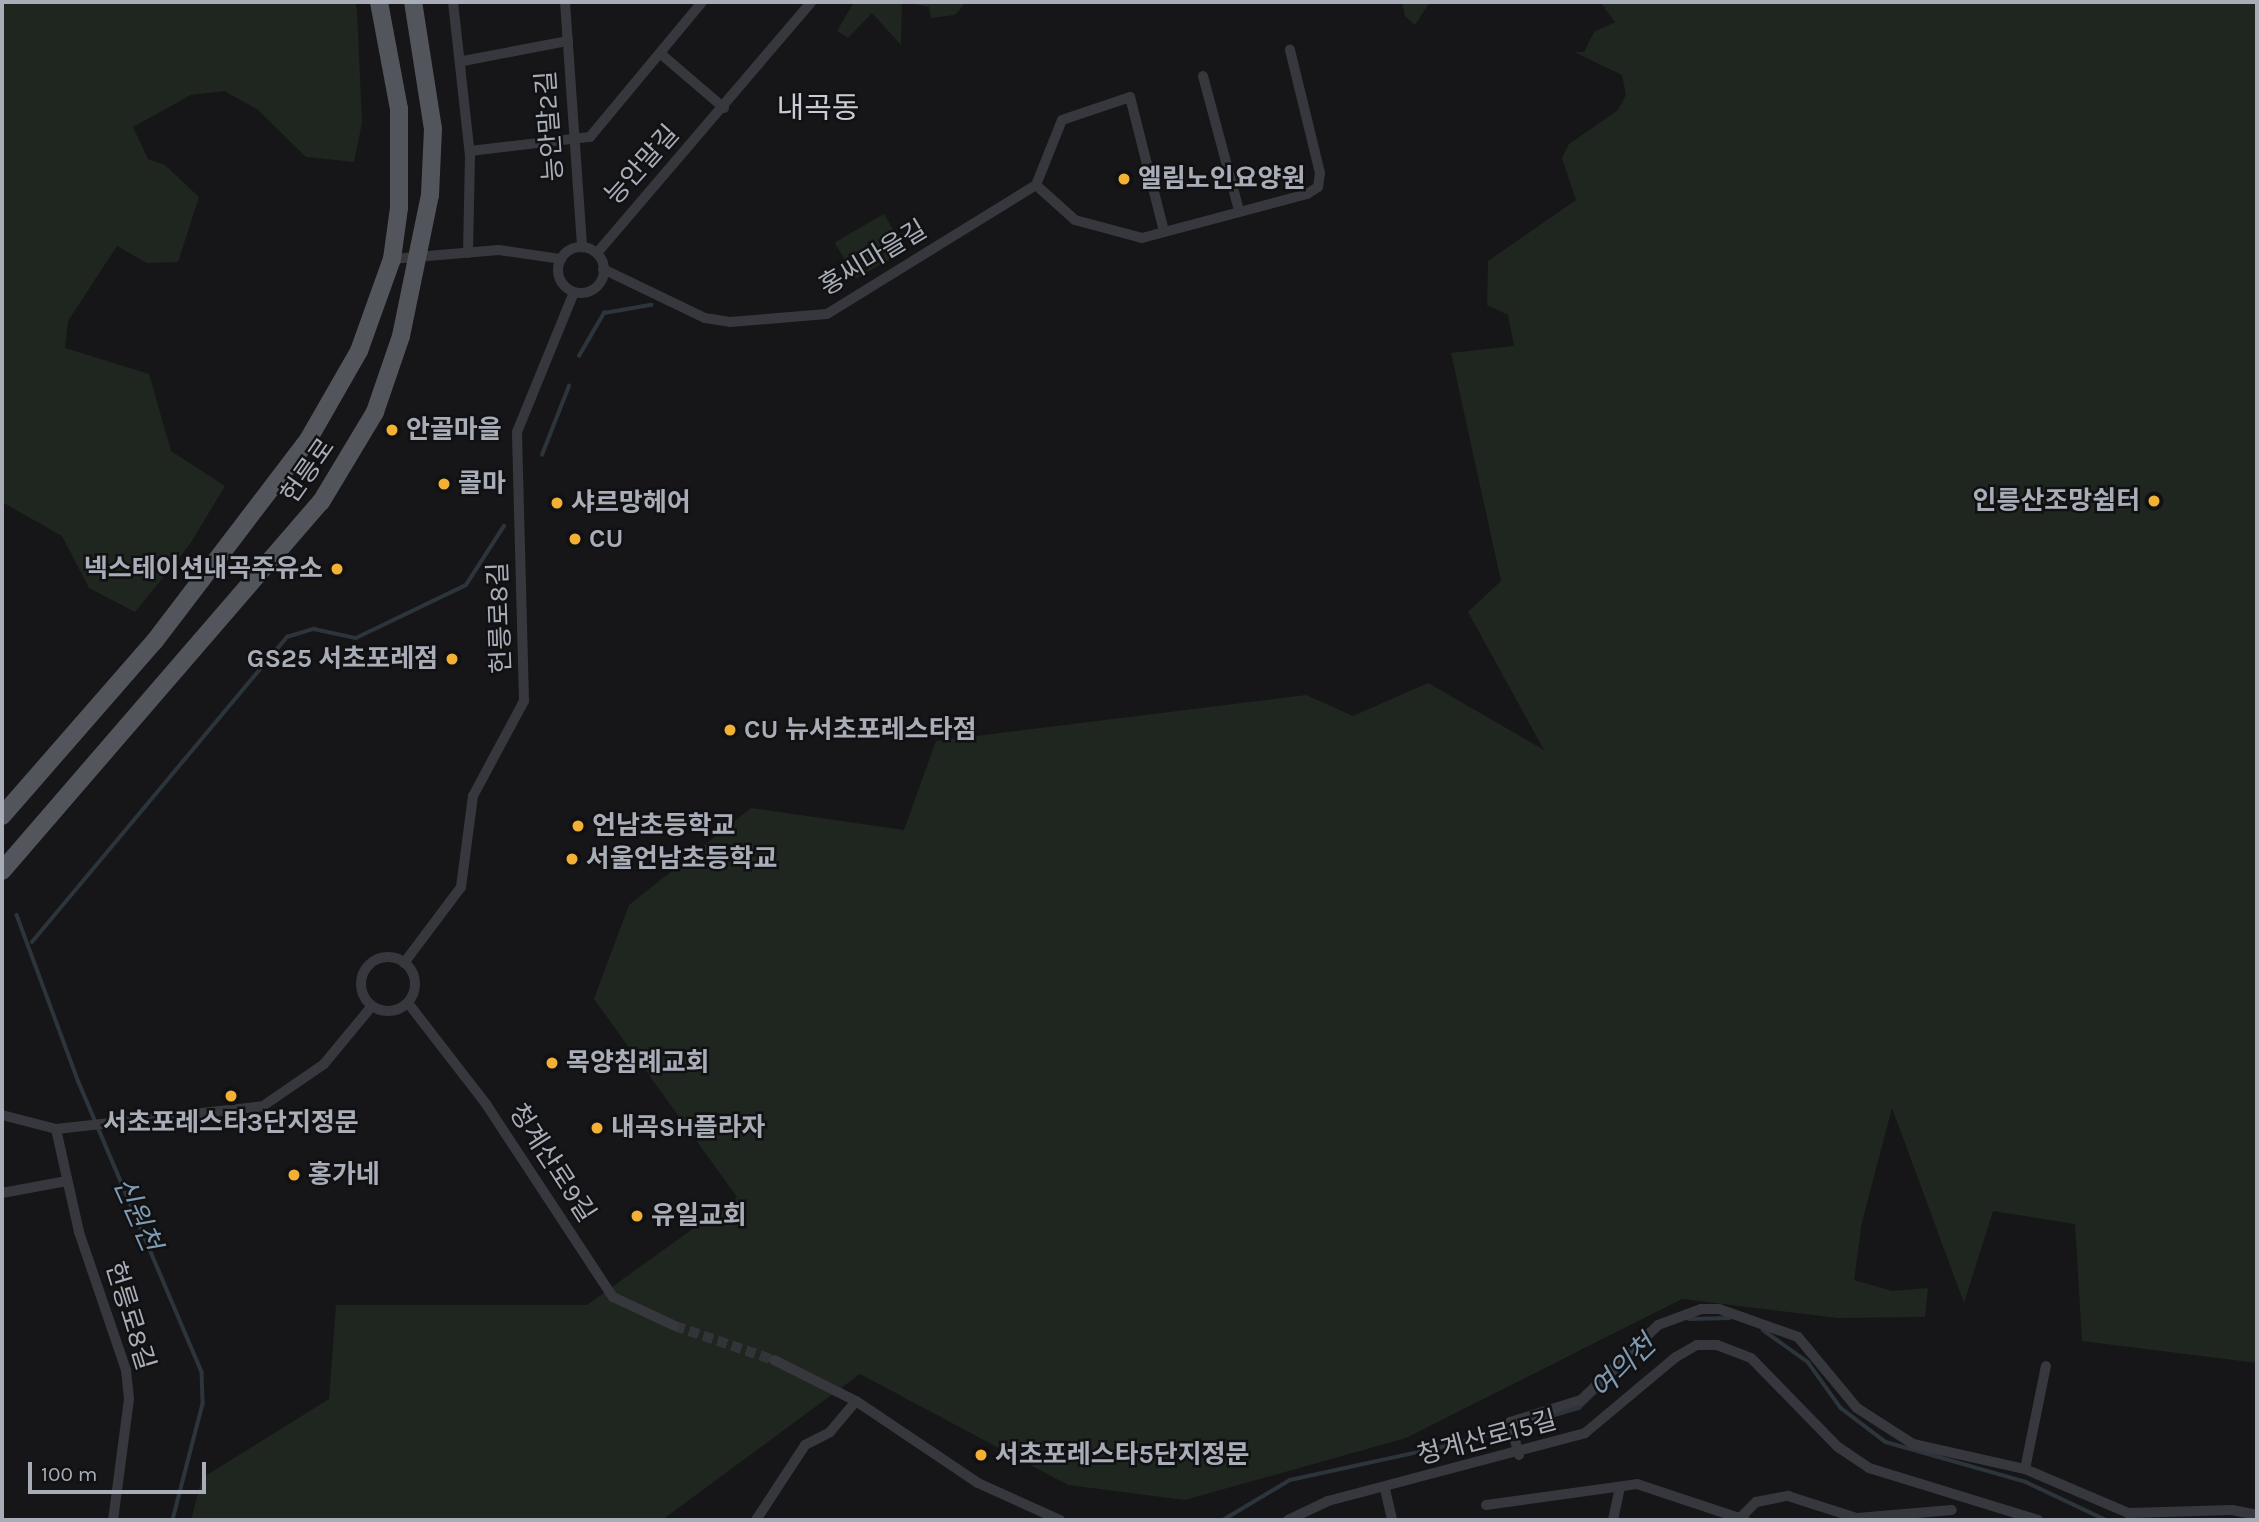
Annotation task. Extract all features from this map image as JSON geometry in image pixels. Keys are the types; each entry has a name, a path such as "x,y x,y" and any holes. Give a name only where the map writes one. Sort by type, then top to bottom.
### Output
{"main road":[{"name":"헌릉로","path":"2,817 154,642 308,440 359,351 392,258 399,208 399,109 379,2"},
{"name":"헌릉로","path":"2,871 242,599 346,467 375,412 420,257 433,129 413,2"}],"street":[{"path":"453,2 463,61 470,150 468,253"},
{"name":"능안말2길","path":"566,2 573,142 582,247"},
{"path":"470,150 573,142 590,137 702,2"},
{"name":"능안말길","path":"597,253 724,108 811,2"},
{"path":"463,61 568,41"},
{"path":"1164,231 1130,97 1062,120 1036,185 1075,220 1142,238 1318,187 1290,50"},
{"path":"661,54 724,108"},
{"path":"1203,76 1239,210"},
{"name":"홍씨마을길","path":"603,269 705,318 730,322 828,314 1036,185"},
{"path":"392,258 468,253 561,259 582,247 597,253 603,269 594,288 574,292 560,278 561,259"},
{"name":"헌릉로8길","path":"404,963 461,887 473,796 524,701 517,432 574,292"},
{"path":"386,958 404,963 415,985 408,1003 387,1010 372,1006 361,989 364,972 386,958"},
{"name":"청계산로9길","path":"408,1003 486,1104 613,1297 675,1326"},
{"path":"2,1115 56,1129 263,1106 324,1064 372,1006"},
{"name":"헌릉로8길","path":"56,1129 67,1181 126,1370 129,1399 113,1520"},
{"path":"2,1193 67,1181"},
{"path":"1519,1455 1510,1422 1581,1400 1658,1325 1701,1309 1719,1309 1798,1337 1857,1408 1913,1444 2025,1469 2128,1513 2232,1510 2257,1515"},
{"name":"청계산로15길","path":"1288,1520 1328,1501 1519,1455 1585,1433 1676,1357 1697,1345 1717,1345 1751,1358 1828,1438 1869,1468 1954,1498 2038,1520"},
{"path":"774,1360 856,1401 978,1483 1060,1520"},
{"path":"2025,1469 2046,1366"},
{"path":"756,1520 805,1445 830,1432 856,1401"},
{"path":"1486,1505 1637,1484 1742,1519 1756,1502 1788,1496 1857,1518 1954,1515 1954,1498"},
{"path":"1613,1520 1620,1488"},
{"path":"1385,1489 1392,1520"}],"shaded area":[{"path":"2,2 355,2 357,10 362,123 354,162 306,157 257,109 224,91 191,95 133,127 148,159 165,165 199,197 178,262 147,263 117,246 68,321 65,348 149,374 171,451 225,486 190,544 135,612 89,588 62,536 2,502"},
{"path":"854,2 902,2 901,45 872,13 848,38 837,31"},
{"path":"906,2 966,2 955,15 931,18 929,7"},
{"path":"1402,2 1430,2 1415,25 1405,16"},
{"path":"1600,2 2257,2 2257,1363 2082,1341 2075,1224 1993,1211 1964,1303 1892,1108 1862,1222 1854,1280 1892,1291 1928,1288 1925,1317 1838,1318 1682,1299 1406,1438 1185,1500 1068,1485 860,1374 662,1520 191,1520 202,1478 329,1399 336,1305 587,1305 737,1197 594,999 629,905 751,808 904,830 936,741 1306,695 1353,716 1428,683 1544,750 1468,612 1501,581 1451,353 1514,346 1508,315 1487,305 1488,261 1576,200 1562,158 1569,144 1618,110 1626,95 1622,75 1574,52 1584,52 1594,32 1615,22"},
{"path":"884,214 905,250 856,279 835,242"}],"waterway":[{"path":"579,356 604,313 651,305"},
{"path":"542,455 569,386"},
{"path":"32,942 287,637 314,629 356,638 466,585 504,526"},
{"name":"신원천","path":"17,915 78,1080 202,1372 203,1404 173,1520"},
{"name":"여의천","path":"1689,1319 1729,1318"},
{"name":"여의천","path":"1763,1330 1808,1362 1841,1408 1886,1442 2026,1482 2106,1520"},
{"name":"여의천","path":"1223,1520 1290,1480 1455,1444 1579,1408 1639,1350"},
{"name":"여의천","path":"2202,1520 2244,1520"}],"tunnel":[{"path":"675,1326 774,1360"}],"place":[{"name":"엘림노인요양원","path":"1124,179"},
{"name":"안골마을","path":"392,430"},
{"name":"콜마","path":"444,484"},
{"name":"인릉산조망쉼터","path":"2154,501"},
{"name":"샤르망헤어","path":"557,503"},
{"name":"CU","path":"575,539"},
{"name":"넥스테이션내곡주유소","path":"337,569"},
{"name":"GS25 서초포레점","path":"452,659"},
{"name":"CU 뉴서초포레스타점","path":"730,730"},
{"name":"언남초등학교","path":"578,826"},
{"name":"서울언남초등학교","path":"572,859"},
{"name":"목양침례교회","path":"552,1063"},
{"name":"서초포레스타3단지정문","path":"231,1096"},
{"name":"내곡SH플라자","path":"597,1128"},
{"name":"홍가네","path":"294,1175"},
{"name":"유일교회","path":"637,1216"},
{"name":"서초포레스타5단지정문","path":"981,1455"}],"district":[{"name":"내곡동","path":"818,108"}]}
